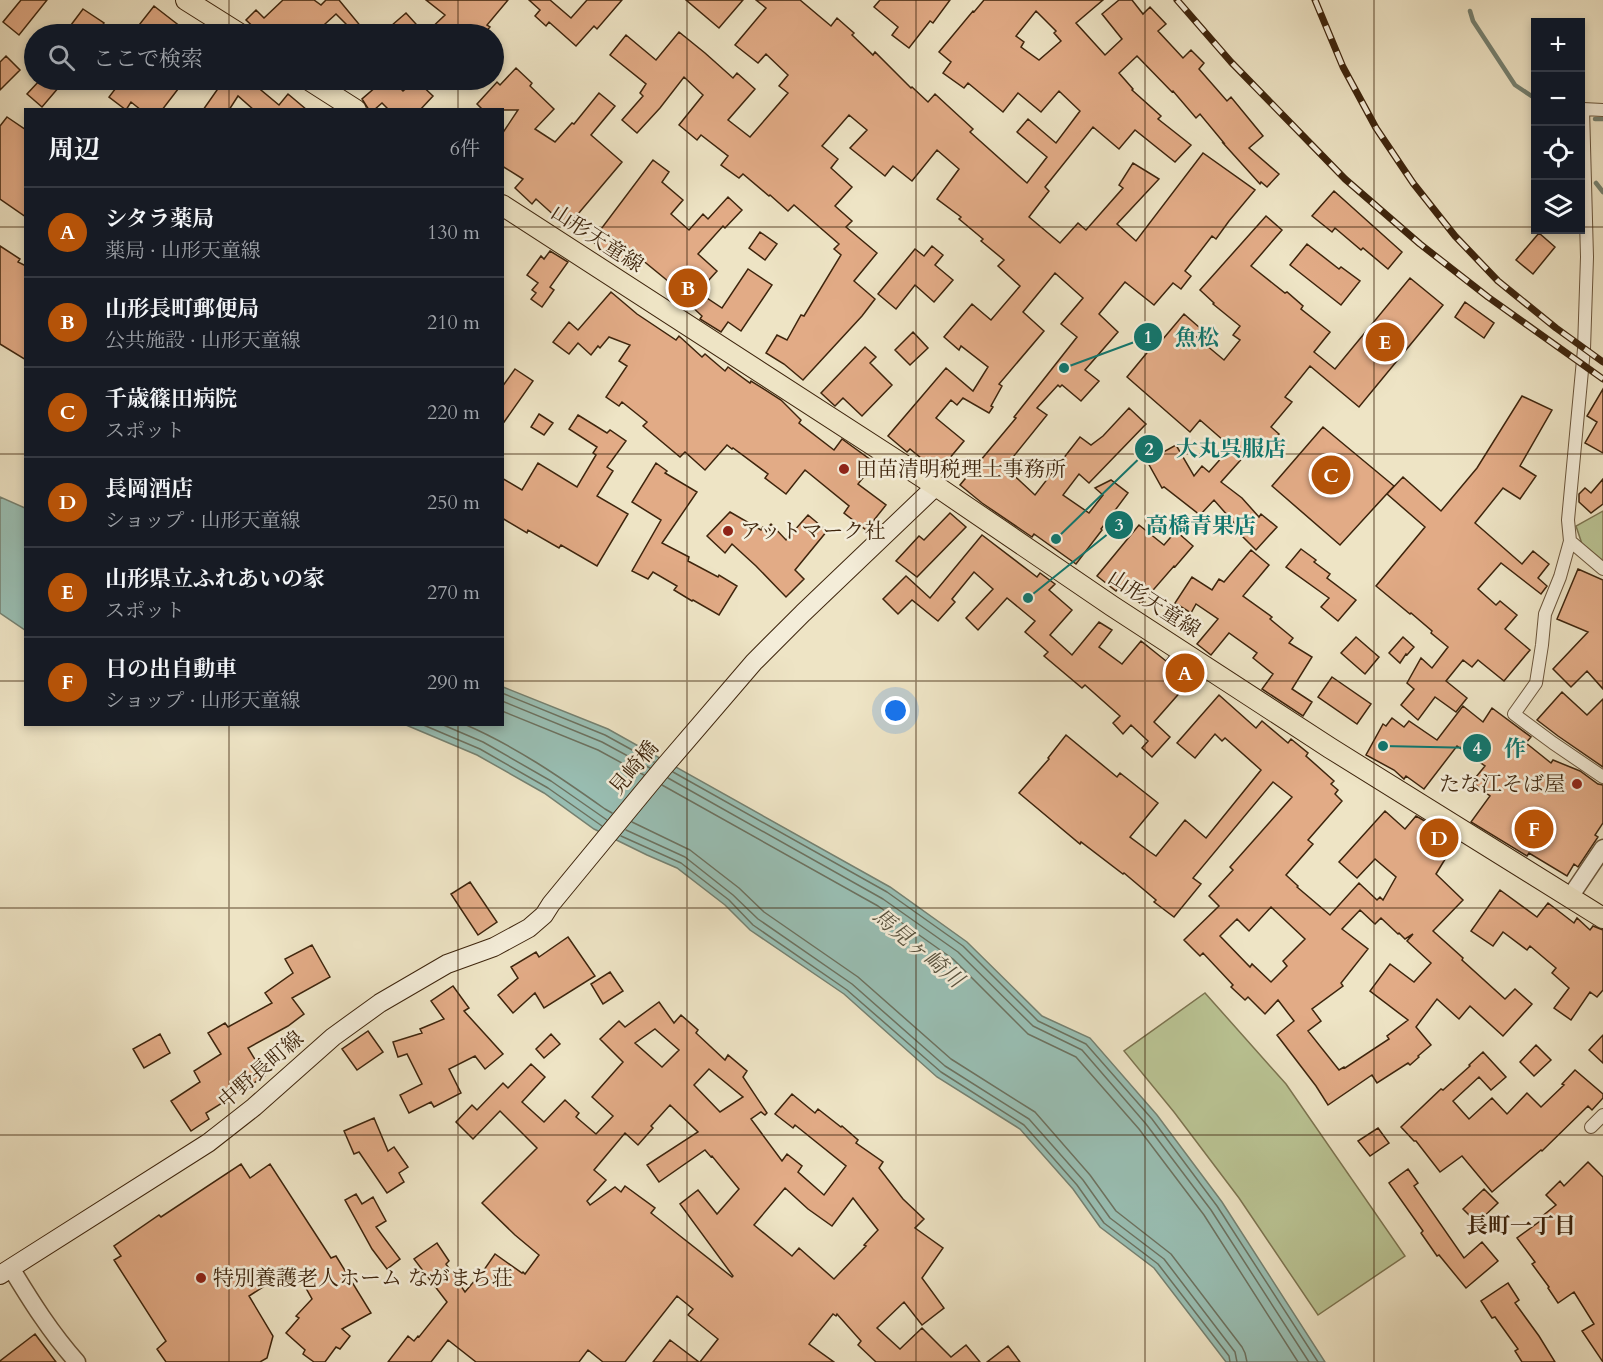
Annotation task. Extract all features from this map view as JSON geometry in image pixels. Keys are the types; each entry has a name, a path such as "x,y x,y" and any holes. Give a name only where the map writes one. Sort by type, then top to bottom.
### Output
{"main road":[{"path":"186,0 224,24"},
{"path":"325,90 353,108"},
{"name":"山形天童線","path":"504,206 936,486 1112,606 1330,748 1603,918"},
{"name":"見崎橋","path":"550,904 754,662 936,486"},
{"name":"中野長町線","path":"5,1271 208,1143 254,1107 333,1037 380,1003 447,964 494,947 529,928 544,915 550,904"}],"street":[{"path":"1603,110 1583,109 1587,257 1584,349 1568,520 1570,540 1560,577 1545,614 1536,683 1514,714 1603,777"},
{"path":"1570,540 1603,569"},
{"path":"1570,897 1603,848"},
{"path":"1591,1127 1603,1115"},
{"path":"5,1271 76,1362"}],"green space":[{"path":"1603,511 1603,562 1582,544 1576,526"},
{"path":"1205,993 1286,1084 1405,1256 1318,1315 1239,1198 1124,1051"}],"water":[{"path":"0,497 24,508 24,629 0,613"},
{"name":"馬見ヶ崎川","path":"504,687 608,729 890,887 967,942 1042,1016 1090,1038 1157,1115 1222,1202 1325,1362 1226,1362 1154,1268 1100,1227 1073,1189 1020,1129 937,1077 844,994 750,930 725,905 677,868 594,829 544,793 477,755 408,726 504,726"}],"building":[{"path":"21,0 47,0 28,24 24,24 24,29 19,35 3,22"},
{"path":"283,0 314,0 321,5 326,0 339,0 359,24 346,24 336,14 325,24 250,24 246,20 256,10 264,18"},
{"path":"426,0 508,0 488,24 436,24 445,15"},
{"path":"529,0 550,0 571,18 587,0 622,0 597,29 594,26 576,46 549,22 546,26 535,16 540,10"},
{"path":"686,0 743,0 719,28"},
{"path":"756,0 800,0 831,26 837,18 873,55 875,52 928,102 935,94 973,129 970,132 1027,183 1047,157 1017,132 1028,119 1056,143 1080,111 1059,91 1041,112 1018,93 1003,112 968,83 964,88 943,73 951,62 939,52 984,0 1103,0 1076,23 1105,55 1122,39 1102,14 1119,0 1132,0 1143,14 1150,7 1166,24 1158,31 1183,58 1191,50 1204,63 1199,69 1227,101 1231,97 1263,136 1249,148 1279,174 1267,187 1261,182 1260,184 1200,114 1196,118 1173,91 1137,56 1119,73 1132,90 1161,116 1158,119 1191,145 1175,162 1135,130 1119,149 1093,127 1045,187 1049,191 1029,217 1060,243 1078,223 1086,230 1123,188 1119,185 1133,163 1159,179 1117,224 1136,241 1203,153 1255,190 1216,239 1212,236 1185,271 1191,276 1181,289 1173,283 1154,305 1125,282 1099,314 1118,332 1085,370 1099,381 1081,401 1062,385 1060,387 1058,385 1037,408 1047,415 1005,467 1035,495 1080,437 1091,445 1103,436 1129,408 1146,424 1089,483 1079,474 1063,495 1089,513 1103,495 1095,488 1111,480 1128,493 1076,564 1034,534 1032,537 982,503 960,485 1016,418 1014,417 1077,337 1061,324 1083,298 1055,273 1023,312 1044,331 999,384 1002,386 989,413 963,398 957,405 951,400 936,418 964,441 938,472 910,449 907,452 888,436 946,368 973,391 988,367 961,346 959,350 944,337 972,304 991,320 1020,286 998,266 1004,260 959,219 961,217 937,199 959,169 937,150 912,181 893,166 885,176 850,148 867,130 849,115 822,146 838,159 831,168 852,187 835,206 852,221 846,227 877,253 854,281 875,299 803,380 766,353 777,335 787,340 801,315 804,316 841,255 834,249 839,244 794,205 788,211 743,174 739,178 721,165 728,156 701,135 697,140 679,125 703,95 684,77 637,133 622,120 643,96 640,93 646,84 610,55 626,35 656,60 679,32 733,78 737,73 755,89 728,120 750,137 788,93 779,86 788,75 766,54 758,63 735,45 766,8","holes":["1036,11 1056,31 1054,33 1061,41 1039,60 1021,47 1024,42 1016,36"]},
{"path":"880,0 950,0 933,23 930,21 909,48 892,35 898,27 874,7"},
{"path":"154,6 177,24 140,24"},
{"path":"83,9 104,23 103,24 72,24"},
{"path":"406,13 416,24 393,24"},
{"path":"6,56 20,70 0,90 0,62"},
{"path":"516,68 532,83 530,86 554,109 535,129 555,142 572,123 574,124 599,93 615,106 591,135 622,162 567,227 536,199 532,204 515,188 523,179 504,167 504,131 518,110 481,108 477,104 490,90 504,90 504,81"},
{"path":"31,90 56,90 42,107 27,94"},
{"path":"114,90 177,90 164,108 138,108 131,102 127,108 123,108 109,97"},
{"path":"217,90 261,90 279,105 288,94 305,108 252,108 238,96 230,108 204,108"},
{"path":"372,90 427,90 433,96 422,108 387,108 382,103 376,108 368,108 362,99"},
{"path":"7,117 24,129 24,216 0,199 0,126"},
{"path":"653,160 669,172 662,182 683,200 671,214 689,230 703,214 708,219 728,197 742,210 725,228 723,226 698,254 717,271 698,292 722,308 748,269 772,285 741,331 728,322 721,332 700,319 702,316 672,288 674,286 641,259 631,271 592,241"},
{"path":"1334,191 1402,252 1388,269 1335,228 1332,232 1312,216"},
{"path":"1266,216 1282,230 1251,266 1285,293 1287,292 1303,306 1301,309 1330,332 1314,352 1335,369 1410,278 1443,305 1359,407 1310,366 1285,397 1292,402 1271,427 1279,434 1264,452 1255,444 1221,482 1242,498 1259,517 1261,514 1277,527 1256,550 1241,535 1243,533 1214,500 1200,515 1164,487 1162,488 1147,461 1176,445 1194,476 1202,466 1209,472 1231,447 1200,420 1190,432 1127,377 1160,337 1163,339 1184,314 1200,328 1194,335 1224,360 1240,340 1233,335 1240,326 1200,290"},
{"path":"760,232 777,244 765,260 749,248"},
{"path":"1538,234 1555,247 1533,274 1516,260"},
{"path":"1307,244 1339,269 1341,267 1360,281 1341,305 1290,265"},
{"path":"0,246 20,259 18,262 24,265 24,359 0,344"},
{"path":"932,246 943,255 935,265 953,280 934,302 915,285 896,309 878,294 915,249 924,256"},
{"path":"550,251 568,262 550,287 554,290 542,307 531,299 536,293 532,290 538,283 527,275 541,256 544,259"},
{"path":"611,292 637,314 676,340 679,336 702,357 705,354 725,371 728,367 750,383 751,381 781,400 801,420 799,423 834,450 842,439 875,463 858,484 886,505 866,530 844,513 849,506 805,470 786,494 765,478 768,474 727,445 705,470 685,452 680,457 643,426 647,422 622,402 619,406 606,397 627,366 619,361 630,345 609,337 591,355 578,343 569,354 553,342 569,322 578,330"},
{"path":"1465,302 1494,323 1484,338 1455,317"},
{"path":"913,332 928,348 910,365 895,350"},
{"path":"865,347 876,357 870,363 892,385 862,416 843,398 835,406 821,393"},
{"path":"515,369 533,381 504,422 504,384"},
{"path":"1603,389 1603,453 1585,443 1597,422 1587,416"},
{"path":"1522,396 1552,410 1520,466 1536,476 1520,499 1503,488 1475,523 1522,564 1533,551 1549,564 1538,578 1547,586 1541,594 1501,563 1478,589 1496,605 1500,601 1517,615 1505,629 1530,650 1504,681 1478,660 1472,667 1463,660 1446,681 1467,698 1456,712 1435,697 1418,720 1401,705 1414,689 1407,683 1421,658 1432,668 1448,647 1411,613 1376,586 1425,527 1387,494 1403,477 1441,511 1477,468"},
{"path":"539,414 553,423 544,435 531,427"},
{"path":"578,415 607,433 610,430 626,441 607,467 613,471 597,496 628,514 597,566 561,545 559,548 504,519 504,479 522,490 538,463 577,487 596,455 593,453 597,447 569,429"},
{"path":"1323,427 1394,486 1340,545 1272,486"},
{"path":"656,463 667,471 665,473 697,492 662,543 689,557 688,561 737,586 719,615 674,590 677,586 653,572 648,579 632,571 661,520 632,502"},
{"path":"1603,479 1603,504 1591,513 1579,502 1579,494 1585,488 1591,493"},
{"path":"730,512 761,530 771,524 786,540 808,515 827,531 795,570 804,579 786,597 732,544 725,553 707,536"},
{"path":"950,513 966,527 917,577 896,561 919,536 924,540"},
{"path":"1139,525 1164,545 1176,531 1193,546 1141,604 1120,586 1116,591 1097,576"},
{"path":"982,535 1037,577 1040,573 1055,584 1049,590 1072,610 1050,635 1072,655 1099,622 1112,630 1099,647 1122,664 1141,641 1166,661 1169,657 1194,674 1154,722 1170,737 1152,757 1142,748 1148,741 1131,725 1123,734 1113,723 1120,716 1085,685 1082,688 1044,656 1048,652 1025,632 1035,621 1007,598 978,630 966,618 993,589 974,572 952,599 955,602 938,621 912,600 898,614 883,599 906,576 930,598"},
{"path":"1301,549 1330,574 1327,578 1356,600 1338,621 1321,607 1329,598 1286,567"},
{"path":"1251,550 1269,565 1243,596 1272,617 1270,619 1293,638 1289,643 1312,657 1292,689 1312,702 1303,716 1262,689 1273,674 1253,658 1257,653 1229,633 1211,655 1197,644 1218,619 1196,604 1191,613 1175,603 1192,577 1212,590 1219,579 1224,582"},
{"path":"1578,569 1603,580 1603,689 1587,671 1571,687 1553,669 1588,632 1557,619"},
{"path":"1356,637 1379,657 1365,674 1341,653"},
{"path":"1403,637 1414,647 1400,663 1389,653"},
{"path":"1332,677 1371,704 1357,724 1318,697"},
{"path":"1562,692 1587,715 1603,699 1603,767 1537,720"},
{"path":"1219,695 1256,728 1262,721 1288,743 1291,739 1308,753 1306,756 1334,781 1331,784 1338,790 1335,794 1342,801 1308,840 1313,844 1286,875 1330,915 1359,883 1377,900 1380,897 1383,900 1396,877 1375,859 1357,878 1339,862 1385,811 1405,829 1416,816 1430,824 1428,826 1455,843 1436,874 1463,900 1433,931 1505,999 1515,989 1532,1004 1503,1036 1470,1006 1459,1019 1437,999 1416,1027 1431,1045 1419,1057 1410,1065 1408,1063 1377,1083 1372,1075 1328,1105 1277,1035 1294,1021 1278,1000 1265,1014 1248,997 1245,1000 1231,987 1233,985 1203,953 1200,956 1184,940 1219,906 1209,896 1233,870 1230,867 1292,797 1273,782 1193,878 1201,884 1174,917 1154,902 1156,900 1124,873 1081,842 1080,844 1019,793 1049,759 1066,735 1117,777 1120,773 1158,803 1130,837 1156,856 1185,820 1206,838 1261,770 1225,738 1222,741 1215,734 1195,758 1177,743","holes":["1271,907 1305,939 1283,961 1287,966 1271,982 1252,964 1250,967 1220,936 1237,919 1249,931","1360,910 1375,924 1381,918 1405,939 1413,934 1407,941 1431,963 1414,982 1390,964 1370,991 1408,1020 1387,1036 1389,1039 1339,1070 1308,1031 1321,1021 1312,1009 1343,986 1341,983 1368,949 1342,929"]},
{"path":"1463,706 1483,722 1492,708 1531,737 1526,743 1551,763 1553,760 1580,771 1603,785 1603,823 1595,835 1598,837 1578,867 1574,864 1567,876 1529,853 1527,856 1471,822 1490,796 1472,782 1485,766 1457,746 1424,789 1406,776 1404,779 1394,770 1366,755 1383,724 1386,726 1392,718 1404,727 1409,721 1437,740"},
{"path":"470,882 497,922 478,935 451,894"},
{"path":"1500,890 1537,917 1548,903 1574,923 1577,918 1590,930 1593,926 1603,930 1603,990 1597,997 1590,992 1571,1020 1554,1008 1569,988 1552,973 1556,968 1530,946 1527,950 1503,932 1493,946 1471,931"},
{"path":"568,937 595,976 544,1008 535,993 513,1013 498,995 518,978 511,967 536,952 539,957"},
{"path":"312,945 330,977 292,998 304,1014 288,1026 248,1048 265,1076 206,1113 209,1119 191,1131 171,1101 200,1082 194,1071 221,1054 208,1033 225,1023 228,1027 272,1003 265,993 293,973 285,959"},
{"path":"610,972 623,991 603,1004 591,984"},
{"path":"453,986 469,1008 464,1011 503,1054 485,1069 475,1056 449,1069 461,1093 434,1107 431,1102 409,1113 400,1095 422,1084 407,1054 398,1057 393,1042 422,1033 420,1029 444,1019 431,1001"},
{"path":"659,1002 674,1023 681,1015 698,1030 696,1033 725,1060 728,1055 747,1071 743,1077 767,1113 765,1115 761,1112 751,1119 782,1161 787,1154 802,1166 798,1172 824,1195 846,1166 795,1125 793,1128 775,1114 792,1094 815,1113 818,1109 842,1126 858,1140 856,1143 883,1162 879,1168 903,1199 924,1219 915,1228 943,1248 922,1278 944,1308 922,1325 904,1302 877,1328 900,1349 922,1328 951,1357 966,1345 980,1362 876,1362 858,1345 861,1341 837,1314 836,1316 833,1314 809,1344 834,1362 700,1362 718,1339 688,1315 693,1309 677,1296 625,1362 603,1362 588,1350 579,1362 476,1362 448,1340 431,1362 388,1362 408,1336 414,1341 419,1337 447,1302 414,1259 437,1243 449,1261 446,1264 465,1292 477,1280 495,1254 525,1274 539,1255 482,1203 537,1148 500,1111 473,1139 456,1122 472,1105 477,1110 503,1083 508,1088 531,1064 545,1077 522,1102 544,1122 565,1100 579,1113 576,1117 596,1134 613,1116 592,1097 623,1062 600,1039 619,1021 625,1027","holes":["655,1029 679,1050 662,1067 635,1043","709,1069 743,1097 720,1112 694,1085","670,1105 698,1132 647,1165 659,1182 705,1150 739,1189 717,1214 698,1190 680,1204 732,1277 651,1213 655,1208 625,1186 621,1192 615,1187 590,1205 587,1201 606,1180 594,1170 625,1133 638,1145 653,1128 651,1126","785,1188 808,1209 832,1226 853,1198 878,1230 834,1279 799,1248 792,1256 754,1225"]},
{"path":"368,1031 383,1052 357,1070 342,1049"},
{"path":"160,1034 170,1053 144,1068 133,1049"},
{"path":"551,1034 560,1044 544,1058 536,1049"},
{"path":"1603,1035 1603,1063 1589,1050"},
{"path":"1536,1045 1551,1060 1534,1076 1520,1062"},
{"path":"1483,1052 1506,1077 1491,1090 1479,1077 1453,1101 1469,1119 1492,1098 1507,1114 1527,1093 1541,1107 1564,1085 1562,1084 1575,1070 1603,1094 1603,1098 1592,1110 1588,1106 1542,1151 1492,1192 1462,1156 1440,1172 1416,1141 1401,1127"},
{"path":"374,1118 388,1151 394,1147 408,1167 399,1173 404,1182 387,1193 359,1152 354,1154 344,1131"},
{"path":"1378,1128 1389,1143 1370,1156 1358,1141"},
{"path":"1588,1162 1603,1177 1603,1362 1582,1331 1594,1324 1574,1292 1558,1303 1532,1264 1535,1262 1517,1238 1543,1219 1541,1217 1556,1205 1546,1195 1560,1181 1564,1186"},
{"name":"特別養護老人ホーム ながまち荘","path":"241,1164 250,1178 270,1164 331,1258 336,1256 371,1313 342,1329 350,1336 340,1349 336,1347 325,1362 314,1362 303,1354 305,1350 286,1333 299,1318 296,1316 312,1299 294,1267 249,1296 273,1336 267,1358 260,1362 166,1362 157,1349 166,1341 114,1260 121,1256 114,1246"},
{"path":"1408,1169 1418,1183 1414,1186 1464,1258 1482,1242 1498,1261 1466,1288 1439,1255 1437,1256 1421,1233 1423,1231 1389,1183"},
{"path":"1484,1189 1498,1203 1477,1223 1463,1209"},
{"path":"356,1194 362,1204 373,1197 386,1221 376,1227 400,1259 387,1269 372,1249 345,1200"},
{"path":"1508,1283 1519,1300 1515,1303 1555,1362 1522,1362 1515,1351 1518,1349 1481,1301"},
{"path":"35,1334 56,1362 0,1362 0,1361"},
{"path":"670,1340 699,1362 653,1362"},
{"path":"1008,1346 1020,1362 987,1362"}],"waterway":[{"path":"1470,11 1473,21 1515,85 1531,96"},
{"path":"1595,119 1603,119"},
{"path":"1596,183 1603,192"}],"railway":[{"path":"1177,0 1231,62 1345,179 1420,244 1488,297 1603,379"},
{"path":"1315,0 1343,67 1376,128 1413,183 1455,236 1498,281 1603,362"}],"place":[{"name":"山形長町郵便局","path":"688,288"},
{"name":"山形県立ふれあいの家","path":"1385,342"},
{"name":"魚松","path":"1064,368"},
{"name":"田苗清明税理士事務所","path":"844,469"},
{"name":"千歳篠田病院","path":"1331,475"},
{"name":"アットマーク社","path":"728,531"},
{"name":"大丸呉服店","path":"1056,539"},
{"name":"高橋青果店","path":"1028,598"},
{"name":"シタラ薬局","path":"1185,673"},
{"name":"作","path":"1383,746"},
{"name":"たな江そば屋","path":"1577,784"},
{"name":"日の出自動車","path":"1534,829"},
{"name":"長岡酒店","path":"1439,838"},
{"name":"特別養護老人ホーム ながまち荘","path":"201,1278"}],"district":[{"name":"長町一丁目","path":"1521,1226"}]}
